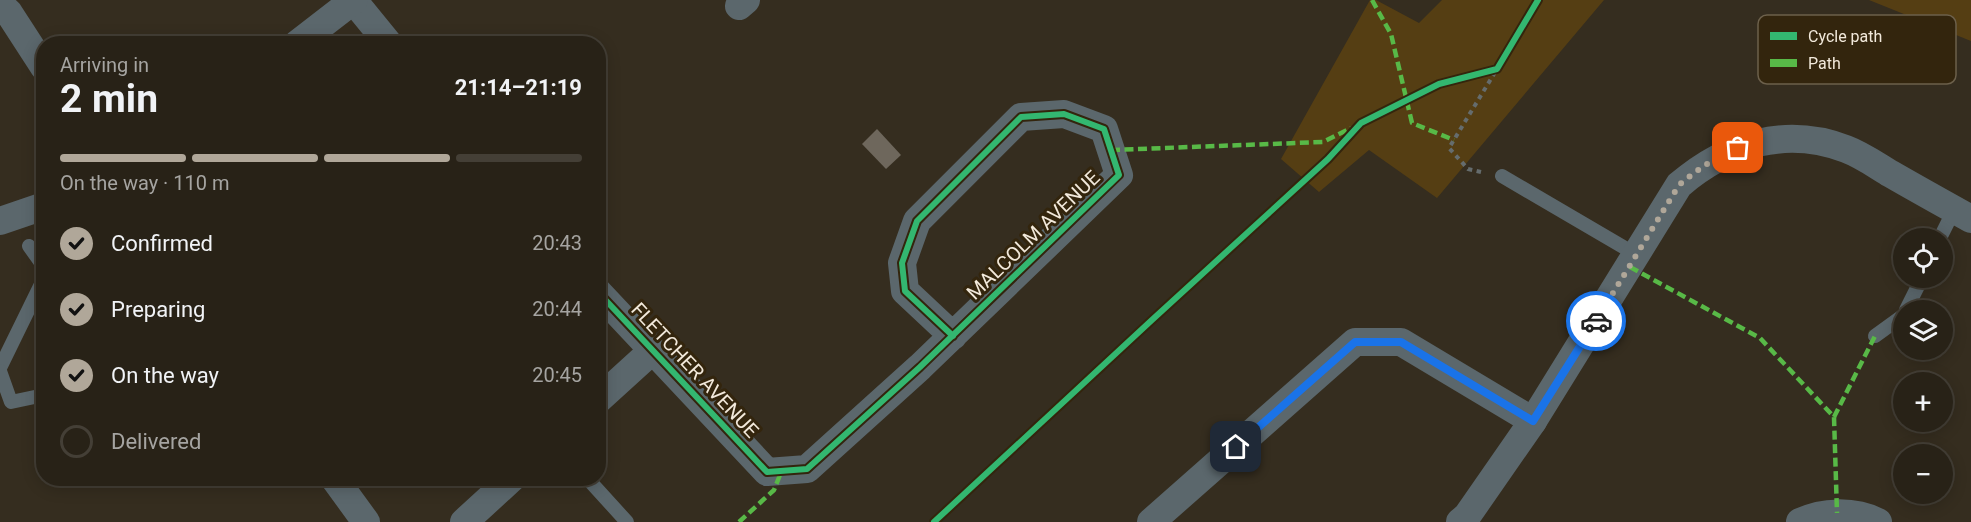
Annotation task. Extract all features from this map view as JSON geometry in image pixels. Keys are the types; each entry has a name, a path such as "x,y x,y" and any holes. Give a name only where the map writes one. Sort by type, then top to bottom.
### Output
{"street":[{"path":"307,36 354,0 383,36"},
{"path":"0,4 9,13 36,54"},
{"name":"MALCOLM AVENUE","path":"767,472 807,469 953,336 1119,175 1104,129 1064,114 1021,117 917,221 902,263 905,291 953,336"},
{"path":"1460,522 1467,516 1533,421 1679,185 1697,169 1738,148 1761,142 1805,140 1846,149 1963,214"},
{"path":"0,221 36,209"},
{"name":"FLETCHER AVENUE","path":"606,300 767,472"},
{"path":"1151,522 1355,342 1401,342 1533,421"},
{"path":"606,393 653,350"},
{"path":"340,486 366,522"},
{"path":"464,522 503,486"},
{"path":"1800,522 1820,515 1837,513 1855,515 1878,522"}],"lane":[{"path":"1502,176 1637,255"},
{"path":"1950,228 1963,214"},
{"path":"29,246 36,256"},
{"path":"36,295 0,370 6,402 36,396"},
{"path":"1875,336 1893,323"},
{"path":"594,486 627,522"}],"path":[{"path":"1502,176 1468,169 1449,148 1538,0"},
{"path":"934,522 1328,159 1361,123 1439,84 1497,69"}],"shaded area":[{"path":"1370,0 1376,0 1419,23 1442,0 1604,0 1437,198 1369,150 1319,192 1281,159"},
{"path":"1869,0 1971,0 1971,41 1956,35 1956,15 1906,15"}],"building":[{"path":"877,129 901,155 886,169 862,144"}],"marked path":[{"path":"1372,0 1391,34 1412,123 1454,140"},
{"path":"1111,150 1323,142 1351,128"},
{"path":"1630,267 1760,338 1834,417 1837,513"},
{"path":"1834,417 1875,336"},
{"path":"739,522 774,490 782,470"}],"cycle path":[{"path":"934,522 1328,159 1361,123 1439,84 1497,69 1538,0"},
{"path":"1064,114 1104,129 1119,175 953,336 905,291 902,263 917,221 1021,117 1064,114"},
{"path":"606,301 767,472 807,469 953,336"}],"way so far":[{"path":"1596,321 1679,185 1697,169 1738,148"}],"route":[{"path":"1236,447 1355,342 1401,342 1533,421 1596,321"}]}
